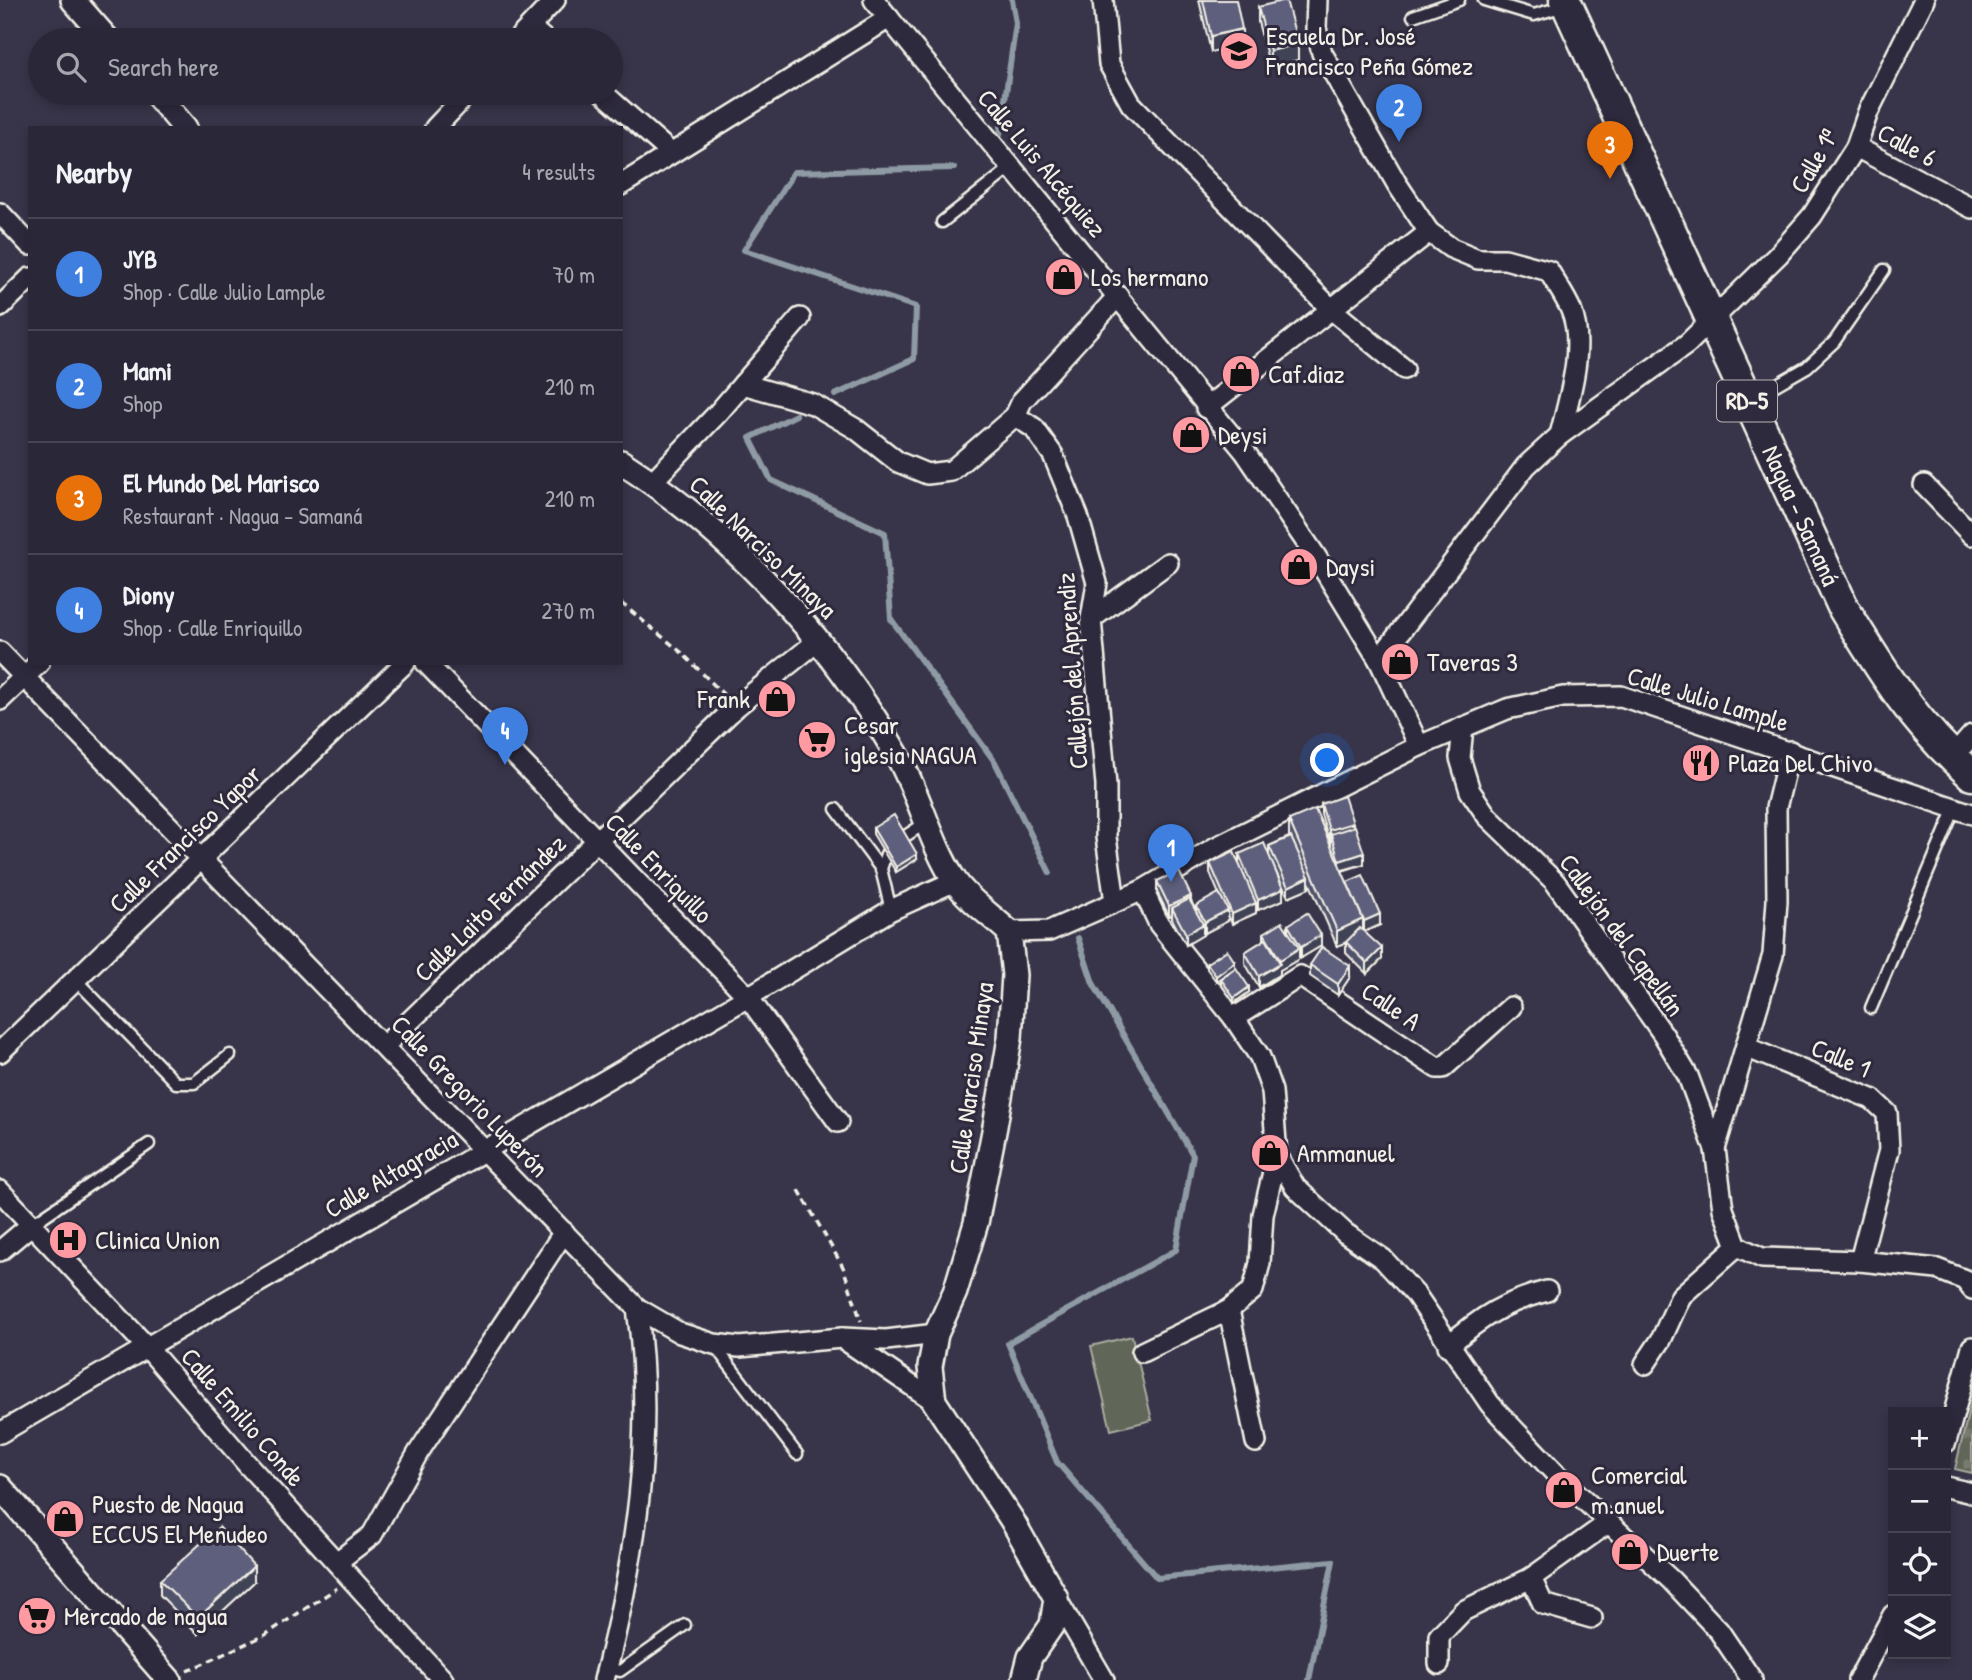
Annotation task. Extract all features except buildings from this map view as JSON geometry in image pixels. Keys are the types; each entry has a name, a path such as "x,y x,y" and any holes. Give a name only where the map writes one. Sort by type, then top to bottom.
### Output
{"main road":[{"name":"Nagua - Samaná","path":"1566,2 1844,609 1896,694 1962,766"}],"street":[{"path":"73,0 98,28"},
{"path":"528,28 555,0"},
{"name":"Calle Luis Alcéquiez","path":"874,0 1244,452 1315,555 1379,660 1419,746"},
{"path":"1103,0 1109,64 1131,104 1331,309 1404,369"},
{"path":"1317,0 1316,28 1322,53 1397,184 1429,232 1451,248 1478,259 1505,259 1549,271 1571,310 1575,324 1571,389 1560,435"},
{"name":"Calle 1ª","path":"1379,660 1526,466 1560,435 1687,344 1812,216 1856,147 1868,112 1924,0"},
{"path":"623,185 889,18"},
{"path":"166,105 184,126"},
{"path":"437,126 457,105"},
{"path":"617,105 671,153"},
{"name":"Calle 6","path":"1856,147 1972,208"},
{"path":"0,213 28,243"},
{"path":"1206,408 1429,232"},
{"path":"0,307 28,280"},
{"path":"743,384 813,404 856,429 898,462 927,474 951,471 1015,416 1022,401 1118,296"},
{"path":"652,482 800,318"},
{"name":"Callejón del Aprendiz","path":"1015,416 1034,428 1053,455 1078,516 1097,583 1091,619 1105,771 1106,837 1115,902"},
{"name":"Calle Narciso Minaya","path":"623,463 652,482 726,544 819,640 898,756 955,881 1009,932 1014,975 1010,1038 995,1126 976,1223 954,1292 936,1334 930,1367 934,1401 1012,1520 1056,1598"},
{"path":"1924,485 1969,524"},
{"path":"1091,619 1168,563"},
{"name":"Calle Laito Fernández","path":"385,1045 737,706 819,640"},
{"name":"Calle Gregorio Luperón","path":"0,652 201,861 385,1045 637,1308 680,1333 714,1344 739,1348 842,1338 936,1334"},
{"path":"0,700 37,665"},
{"name":"Calle Francisco Yapor","path":"0,1052 403,665"},
{"name":"Calle Enriquillo","path":"428,665 748,997 838,1122"},
{"name":"Calle Julio Lample","path":"1009,932 1049,931 1143,890 1216,847 1419,746 1507,709 1563,696 1621,696 1963,810"},
{"name":"Callejón del Capellán","path":"1463,727 1460,758 1470,791 1487,816 1555,882 1663,1034 1688,1076 1715,1149"},
{"path":"1962,766 1972,735"},
{"path":"1790,751 1776,808 1777,901 1773,955 1748,1048 1715,1149 1723,1209 1737,1246 1762,1258 1860,1261 1937,1269 1965,1280 1972,1289"},
{"name":"Calle Altagracia","path":"0,1433 891,911 955,881"},
{"path":"1142,1352 1229,1310 1252,1290 1260,1263 1263,1215 1277,1155 1272,1091 1260,1058 1234,1018 1159,924 1143,890"},
{"name":"Calle A","path":"1234,1018 1300,976 1437,1068 1443,1068 1511,1007"},
{"name":"Calle 1","path":"1748,1048 1872,1099 1887,1114 1889,1150 1860,1261"},
{"path":"1277,1155 1295,1186 1345,1233 1383,1259 1416,1295 1448,1346 1490,1404 1557,1475 1671,1580 1719,1631 1752,1680"},
{"name":"Calle Emilio Conde","path":"0,1191 146,1346 247,1464 338,1560 443,1680"},
{"path":"0,1251 32,1224"},
{"path":"338,1560 372,1535 418,1453 564,1232"},
{"path":"1645,1364 1661,1340 1682,1296 1737,1246"},
{"path":"1448,1346 1486,1314 1521,1298 1547,1292"},
{"path":"606,1674 631,1571 642,1486 644,1384 637,1308"},
{"path":"1229,1310 1256,1442"},
{"path":"842,1338 934,1401"},
{"path":"1951,1425 1972,1347"},
{"path":"0,1487 169,1680"},
{"path":"1951,1488 1972,1493"},
{"path":"1439,1664 1438,1636 1463,1611 1531,1578 1608,1523"},
{"path":"1531,1578 1543,1604 1592,1618"},
{"path":"1024,1680 1030,1657 1052,1625 1056,1598"},
{"path":"1056,1598 1104,1680"},
{"path":"1858,1680 1888,1624"}],"lane":[{"path":"1413,16 1459,0"},
{"path":"1484,0 1534,15 1566,2"},
{"path":"943,222 1012,167"},
{"path":"1747,401 1807,367 1825,351 1884,270"},
{"path":"836,809 881,869 891,911"},
{"path":"1871,1008 1963,810"},
{"path":"904,837 928,822"},
{"path":"881,869 886,854"},
{"path":"76,980 176,1083 194,1083 230,1055"},
{"path":"32,1224 149,1144"},
{"path":"714,1344 797,1454"},
{"path":"606,1674 620,1671 685,1625"}],"path":[{"path":"623,605 681,652 737,706"},
{"path":"799,1190 843,1268 867,1339"},
{"path":"169,1680 265,1635 353,1578"}],"green space":[{"path":"1132,1336 1152,1420 1111,1430 1091,1346"},
{"path":"1972,1397 1972,1473 1955,1469"}],"waterway":[{"path":"1000,134 1016,23 1012,0"},
{"path":"835,395 914,359 916,307 744,250 794,172 954,168"},
{"path":"796,415 750,438 771,480 885,533 891,619 995,762 1050,873"},
{"path":"1078,938 1093,983 1193,1155 1176,1250 1008,1343 1057,1462 1157,1578 1333,1561 1309,1680"}],"place":[{"name":"Escuela Dr. José Francisco Peña Gómez","path":"1239,51"},
{"name":"Mami","path":"1399,142"},
{"name":"El Mundo Del Marisco","path":"1610,179"},
{"name":"Los hermano","path":"1064,277"},
{"name":"Caf.diaz","path":"1241,374"},
{"name":"Deysi","path":"1191,435"},
{"name":"Daysi","path":"1299,567"},
{"name":"Taveras 3","path":"1400,662"},
{"name":"Frank","path":"777,699"},
{"name":"Cesar iglesia NAGUA","path":"817,740"},
{"name":"Plaza Del Chivo","path":"1701,763"},
{"name":"Diony","path":"505,765"},
{"name":"JYB","path":"1171,882"},
{"name":"Ammanuel","path":"1270,1153"},
{"name":"Clinica Union","path":"68,1240"},
{"name":"Comercial m.anuel","path":"1564,1490"},
{"name":"Puesto de Nagua ECCUS El Menudeo","path":"65,1519"},
{"name":"Duerte","path":"1630,1552"},
{"name":"Mercado de nagua","path":"37,1616"}]}
